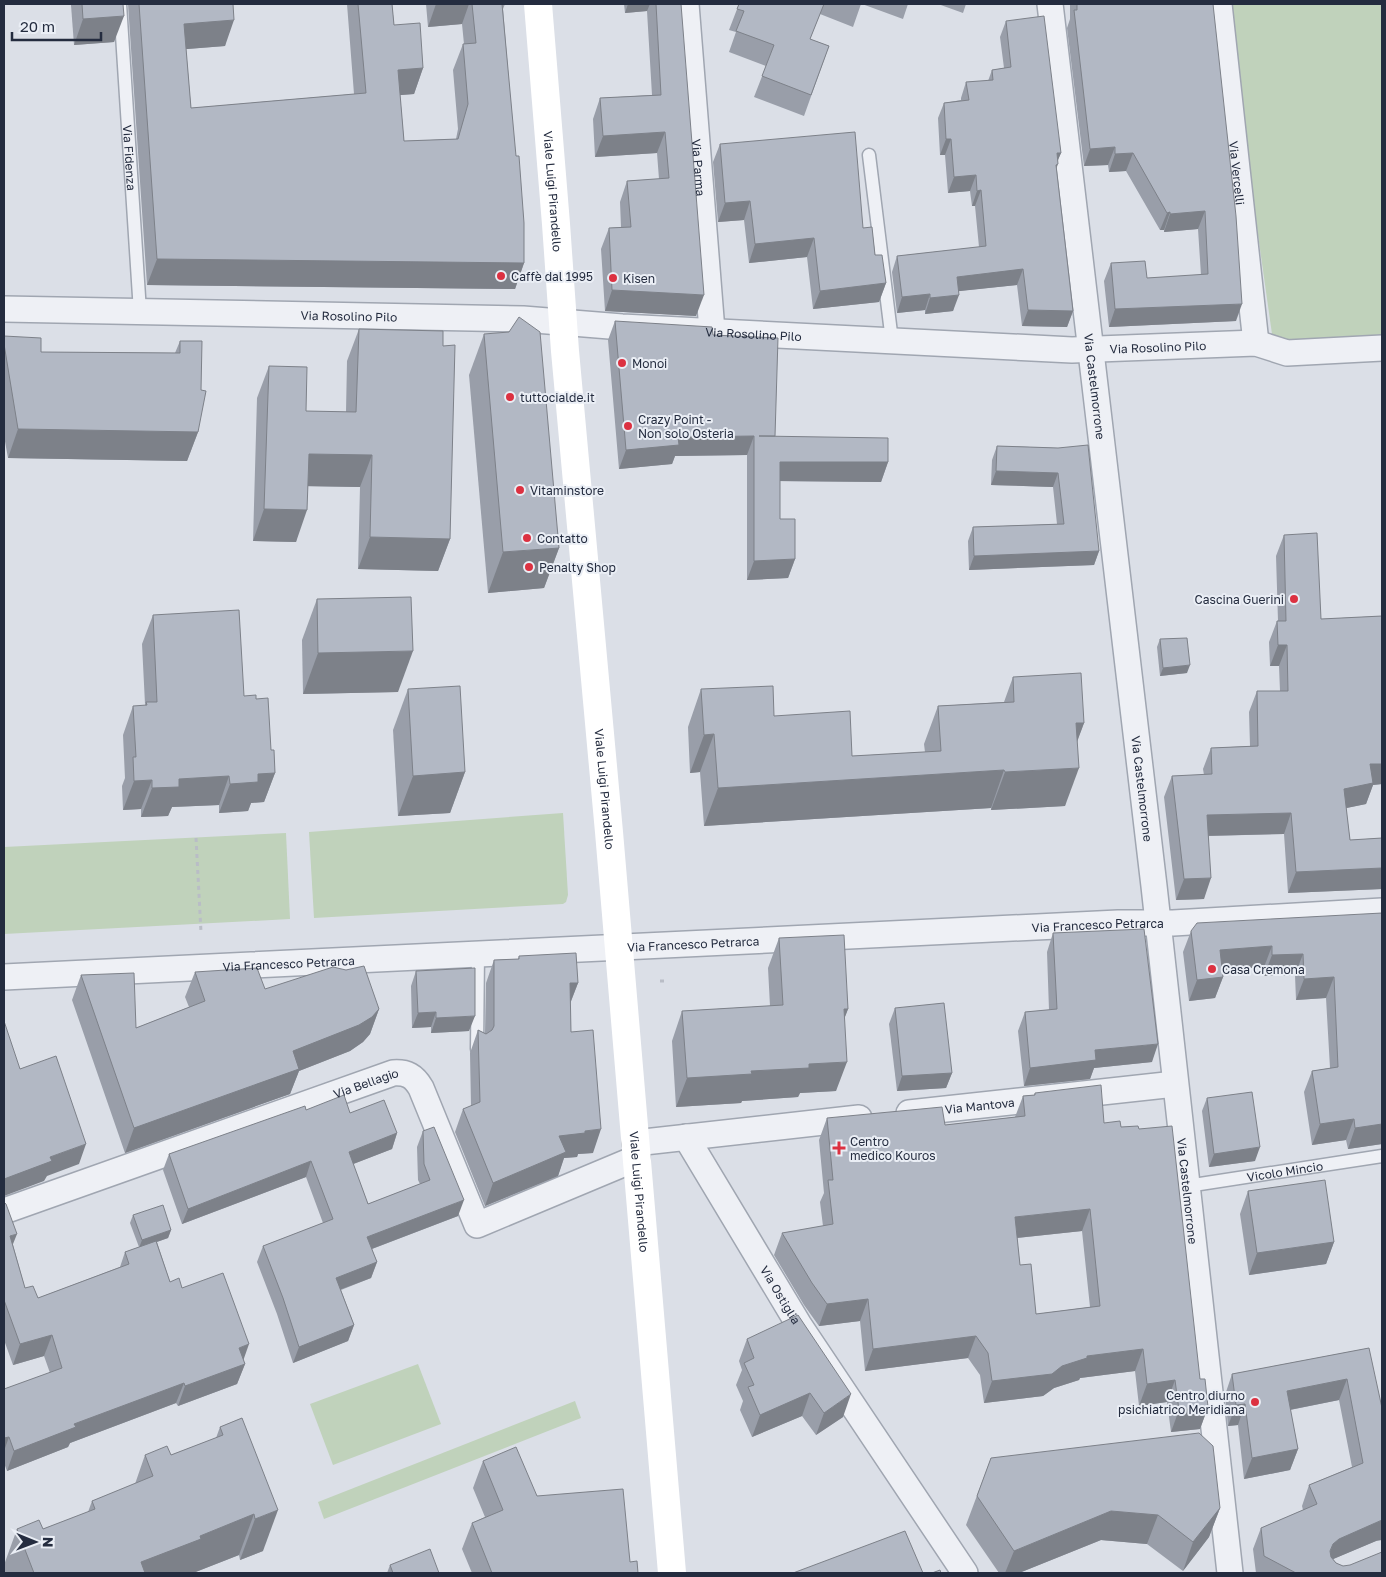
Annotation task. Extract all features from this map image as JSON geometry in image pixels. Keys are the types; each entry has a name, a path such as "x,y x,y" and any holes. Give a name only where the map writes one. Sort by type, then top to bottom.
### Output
{"main road":[{"name":"Viale Luigi Pirandello","path":"538,4 563,322 672,1573"}],"street":[{"name":"Via Parma","path":"686,4 712,331"},
{"name":"Via Castelmorrone","path":"1050,4 1158,922 1230,1573"},
{"name":"Via Vercelli","path":"1219,4 1256,343"},
{"name":"Via Rosolino Pilo","path":"4,309 506,319 1072,350 1256,343 1287,353 1382,348"},
{"name":"Via Francesco Petrarca","path":"4,977 618,946 1382,911"},
{"name":"Via Bellagio","path":"4,1211 384,1075 400,1072 412,1076 422,1088 477,1225 636,1151"},
{"name":"Via Mantova","path":"636,1151 686,1137 1175,1084"},
{"name":"Via Ostiglia","path":"686,1137 799,1325 965,1573"}],"lane":[{"name":"Via Fidenza","path":"120,4 140,312"},
{"path":"869,155 892,341"},
{"path":"477,1049 478,953"},
{"name":"Vicolo Mincio","path":"1187,1186 1382,1156"}],"path":[{"path":"196,838 201,932"},
{"path":"660,981 668,981"}],"green space":[{"path":"1229,4 1382,4 1382,340 1290,344 1272,334 1237,86"},
{"path":"563,813 568,895 566,902 563,904 314,918 309,832"},
{"path":"286,833 290,919 4,934 4,847"},
{"path":"418,1364 441,1424 333,1465 310,1404"},
{"path":"575,1401 581,1418 324,1519 318,1502"}],"building":[{"path":"82,4 123,4 124,16 83,19"},
{"path":"139,4 233,4 234,20 184,24 191,108 366,93 358,4 392,4 394,25 420,23 423,68 398,70 404,141 458,139 468,104 463,44 476,43 472,4 502,4 516,156 519,156 524,223 524,263 157,259"},
{"path":"656,4 681,4 704,295 612,290 609,228 631,227 627,181 669,178 665,132 603,136 600,98 661,95"},
{"path":"739,4 824,4 810,39 829,46 811,95 762,76 774,45 736,31 744,11 737,9"},
{"path":"1077,4 1213,4 1236,216 1242,304 1115,309 1111,263 1145,261 1147,278 1208,274 1205,211 1167,213 1133,153 1115,154 1115,147 1090,149 1074,10 1077,10"},
{"path":"1044,16 1061,153 1057,153 1058,164 1056,165 1073,311 1028,310 1023,269 957,277 959,295 930,298 930,294 902,297 897,256 986,246 981,190 977,191 976,175 954,177 951,139 946,139 944,103 969,100 966,82 993,80 992,70 1011,67 1006,21"},
{"path":"855,132 863,228 872,227 875,255 882,255 886,283 820,291 814,238 755,244 750,201 725,203 720,144"},
{"path":"519,317 540,332 559,548 503,552 484,334 509,332"},
{"path":"615,321 712,327 713,335 778,338 775,436 759,436 888,438 888,462 780,462 780,519 795,519 795,559 754,561 754,436 678,437 679,445 626,450"},
{"path":"359,329 443,331 443,346 455,345 450,539 370,537 372,455 309,454 307,510 264,509 269,366 307,367 306,411 356,412"},
{"path":"4,336 41,338 41,352 180,353 180,341 202,341 201,390 206,391 198,432 18,429"},
{"path":"1088,445 1099,551 974,556 973,527 1064,524 1058,473 996,471 997,446 1058,448"},
{"path":"1317,533 1321,619 1382,616 1382,764 1370,764 1373,783 1344,789 1350,840 1382,838 1382,868 1296,872 1291,813 1207,815 1211,878 1184,879 1172,776 1212,774 1211,748 1258,746 1257,691 1288,691 1287,645 1278,645 1277,621 1286,621 1284,535"},
{"path":"411,597 413,651 318,653 317,599"},
{"path":"239,610 244,696 256,695 256,699 268,698 271,750 274,750 275,773 258,774 258,782 230,784 229,776 179,779 179,787 152,788 152,780 134,781 133,757 136,757 133,706 147,705 146,702 157,702 153,615"},
{"path":"1187,638 1190,665 1163,668 1160,639"},
{"path":"1081,673 1084,723 1076,723 1079,768 1005,772 1004,770 718,788 714,734 704,735 701,689 773,686 774,716 850,711 852,756 941,751 938,706 1014,702 1013,677"},
{"path":"460,686 465,772 413,776 408,689"},
{"path":"1382,913 1382,1124 1355,1128 1354,1119 1320,1124 1312,1071 1338,1067 1334,977 1304,979 1303,954 1272,955 1272,946 1220,950 1223,977 1197,980 1191,931 1197,923"},
{"path":"1144,929 1158,1044 1095,1050 1096,1060 1030,1068 1025,1012 1057,1009 1053,933"},
{"path":"844,935 848,1009 844,1009 847,1062 809,1064 809,1068 751,1071 752,1074 687,1078 682,1011 783,1005 779,938"},
{"path":"576,953 578,983 570,983 571,1032 593,1030 601,1129 559,1136 566,1152 493,1183 463,1109 480,1102 478,1030 486,1034 494,1026 494,960 519,959 519,956"},
{"path":"364,966 379,1009 372,1017 359,1025 293,1051 299,1069 134,1128 81,975 134,973 136,1028 205,1001 195,972 257,968 265,989 333,967 346,970"},
{"path":"475,968 475,1016 436,1018 436,1012 418,1013 416,971"},
{"path":"944,1003 952,1073 902,1076 895,1008"},
{"path":"4,1021 20,1069 56,1056 86,1144 50,1157 52,1161 4,1179"},
{"path":"1101,1085 1104,1123 1120,1121 1121,1127 1138,1126 1139,1129 1172,1126 1200,1379 1205,1379 1208,1407 1179,1410 1175,1380 1147,1384 1143,1349 1087,1356 1087,1358 1062,1366 1052,1374 992,1381 988,1353 976,1336 873,1349 868,1299 827,1304 782,1233 833,1224 828,1180 833,1180 827,1118 942,1107 945,1125 1025,1116 1023,1096 1035,1095 1035,1093","holes":["1090,1209 1100,1306 1036,1314 1031,1264 1020,1265 1015,1217"]},
{"path":"1252,1092 1260,1147 1214,1154 1207,1098"},
{"path":"344,1095 350,1113 384,1100 397,1133 349,1152 368,1204 430,1180 424,1164 423,1131 434,1127 464,1200 367,1237 377,1262 336,1278 354,1325 299,1347 263,1246 333,1219 311,1161 188,1209 169,1154 305,1106 306,1110"},
{"path":"1325,1180 1334,1242 1257,1253 1248,1191"},
{"path":"4,1202 17,1234 10,1236 25,1288 33,1286 38,1298 129,1264 125,1252 156,1241 170,1282 179,1278 182,1288 223,1273 249,1344 239,1348 245,1364 185,1386 184,1383 74,1424 76,1427 14,1451 9,1437 4,1438 4,1389 62,1368 52,1335 20,1344 4,1300"},
{"path":"163,1205 171,1230 142,1240 133,1215"},
{"path":"798,1315 851,1394 824,1413 810,1393 760,1415 748,1387 754,1385 744,1363 754,1358 747,1339"},
{"path":"1369,1348 1382,1408 1382,1520 1339,1539 1333,1544 1330,1551 1331,1557 1336,1563 1343,1566 1382,1552 1382,1573 1296,1573 1264,1556 1261,1528 1317,1504 1309,1485 1363,1463 1347,1379 1287,1391 1298,1449 1252,1458 1245,1404 1236,1405 1232,1374"},
{"path":"242,1418 278,1510 255,1519 254,1514 200,1536 201,1539 141,1562 145,1573 34,1573 17,1529 39,1520 43,1529 95,1509 92,1501 153,1476 145,1455 167,1446 171,1455 223,1435 220,1427"},
{"path":"1199,1433 1213,1446 1220,1508 1193,1542 1158,1515 1111,1511 1014,1551 977,1496 991,1458"},
{"path":"516,1447 537,1496 623,1489 630,1562 637,1561 638,1573 492,1573 472,1523 503,1510 483,1461"},
{"path":"905,1531 923,1573 793,1573"},
{"path":"430,1549 439,1573 393,1573 390,1565"}],"place":[{"name":"Caffè dal 1995","path":"501,276"},
{"name":"Kisen","path":"613,278"},
{"name":"Monoi","path":"622,363"},
{"name":"tuttocialde.it","path":"510,397"},
{"name":"Crazy Point - Non solo Osteria","path":"628,426"},
{"name":"Vitaminstore","path":"520,490"},
{"name":"Contatto","path":"527,538"},
{"name":"Penalty Shop","path":"529,567"},
{"name":"Cascina Guerini","path":"1294,599"},
{"name":"Casa Cremona","path":"1212,969"},
{"name":"Centro medico Kouros","path":"839,1148"},
{"name":"Centro diurno psichiatrico Meridiana","path":"1255,1402"}]}
